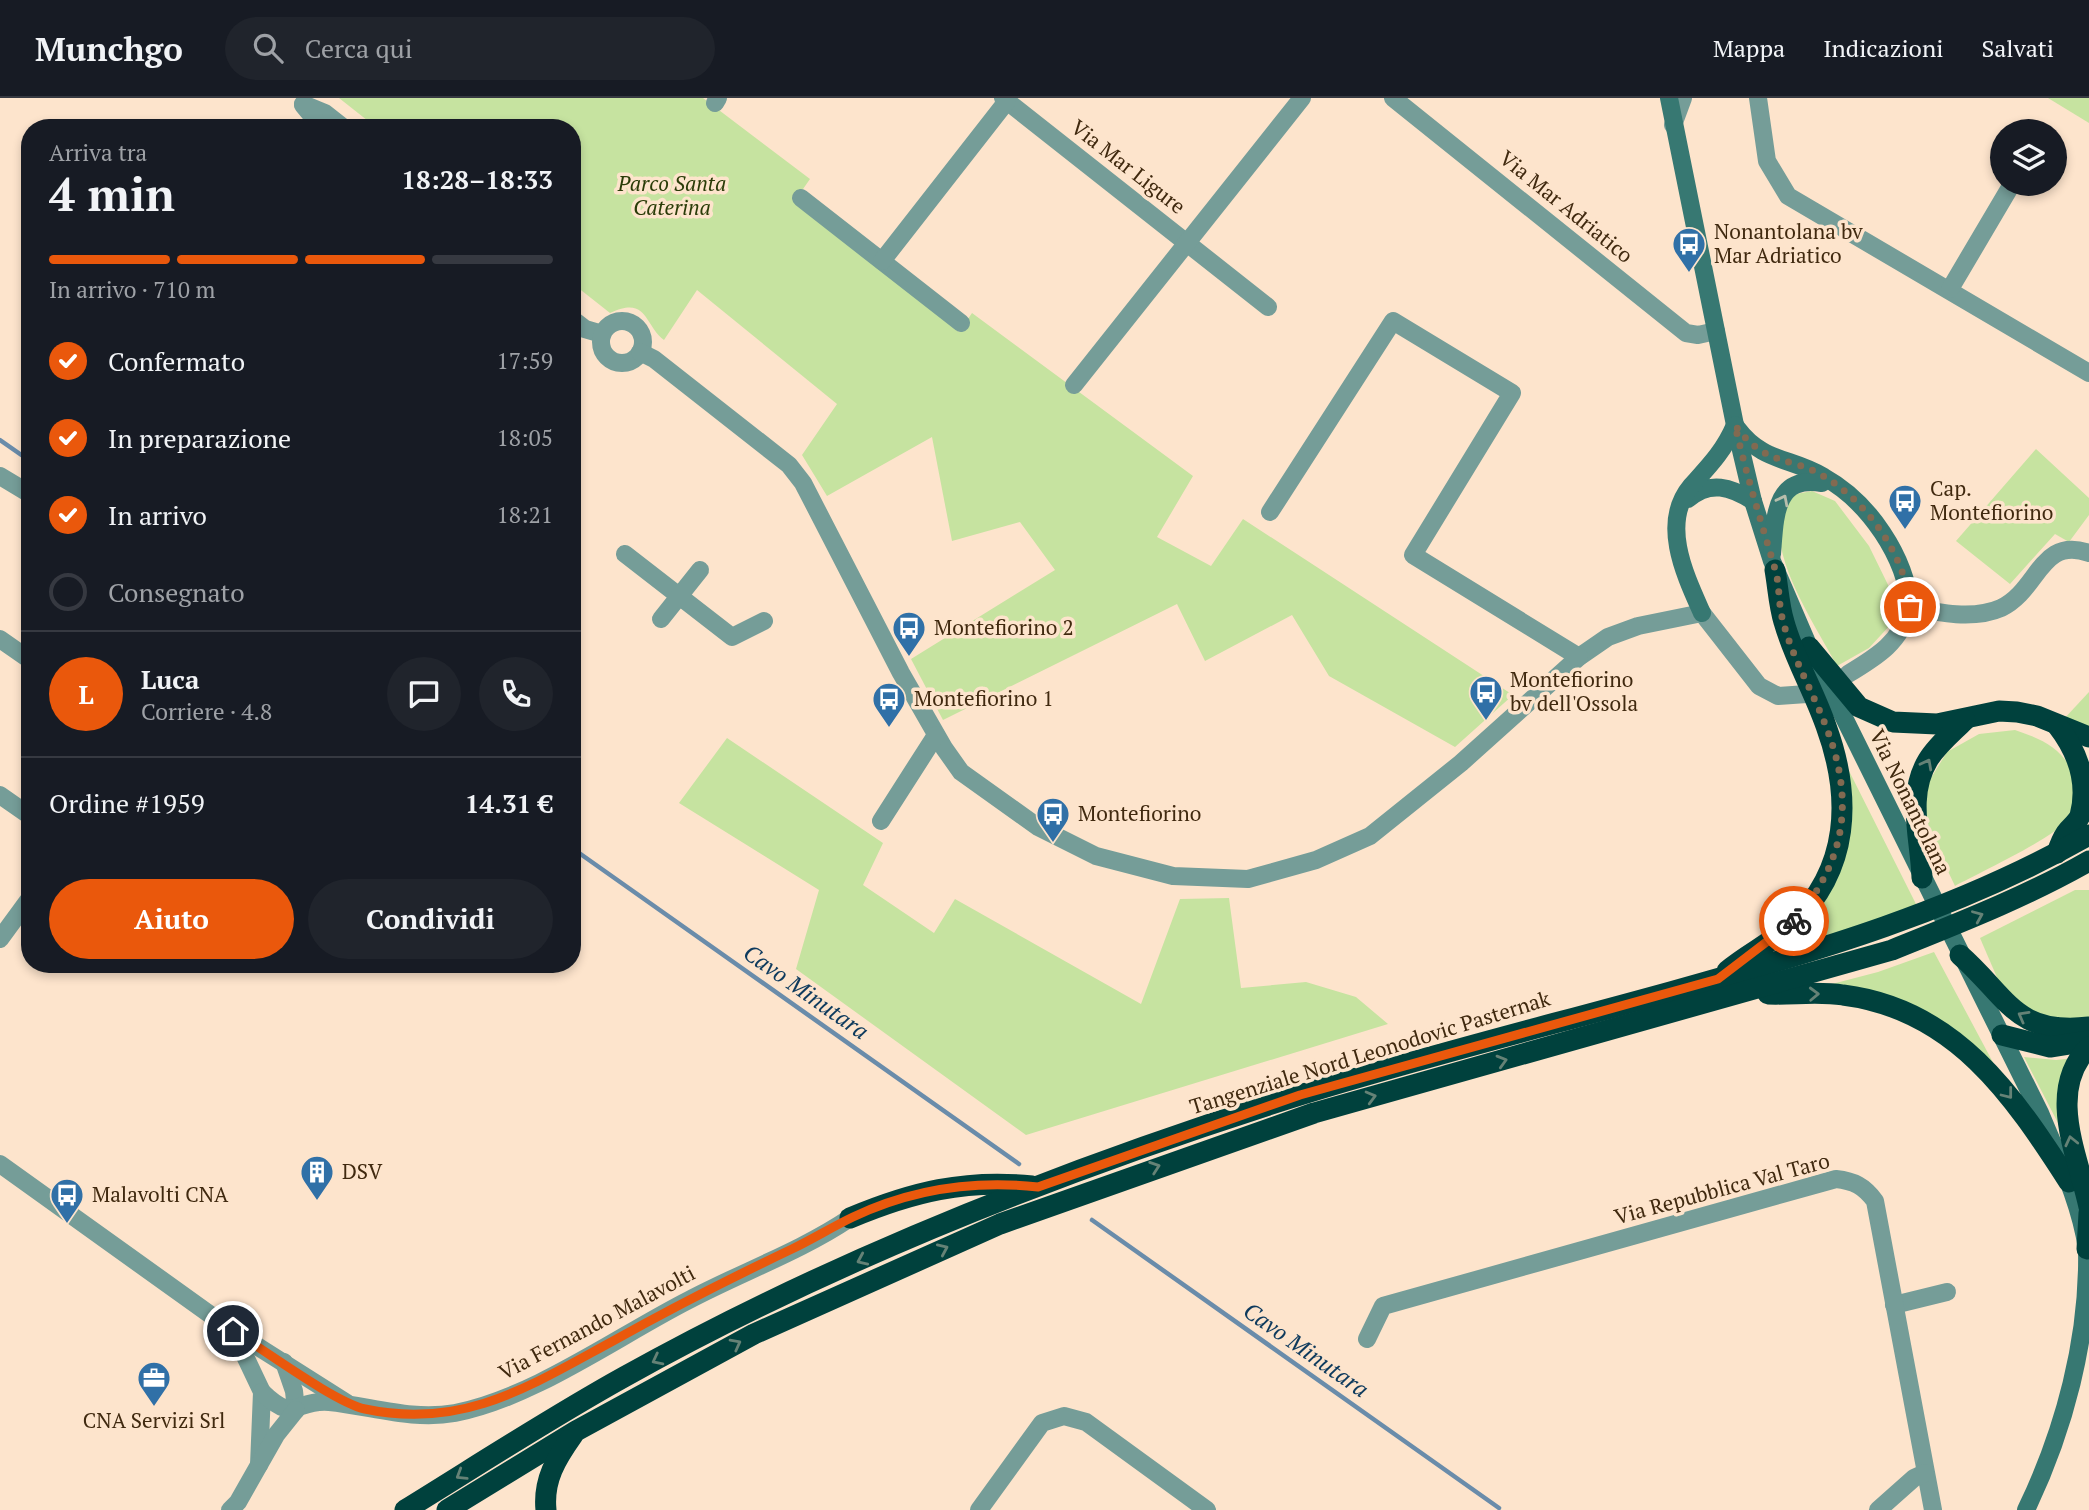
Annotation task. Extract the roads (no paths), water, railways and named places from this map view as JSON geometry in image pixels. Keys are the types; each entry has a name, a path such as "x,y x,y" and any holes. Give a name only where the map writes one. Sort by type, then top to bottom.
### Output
{"highway":[{"path":"1718,979 1791,925 1811,902 1829,873 1839,843 1844,808 1841,781 1826,726 1783,621 1774,565"},
{"path":"1809,646 1848,696 1875,716 1914,725 1965,720 1999,711 2036,716 2089,737"},
{"path":"1922,878 1915,816 1920,779 1935,750 1965,720"},
{"path":"2055,724 2081,760 2087,781 2086,803 2079,820 2065,834 2057,853"},
{"name":"Tangenziale Nord Leonodovic Pasternak","path":"405,1510 624,1377 741,1316 948,1222 1038,1187 1300,1095 1843,942 1989,887 2089,835"},
{"path":"2054,881 2089,861"},
{"path":"2054,881 2089,877"},
{"name":"Tangenziale Nord Leonodovic Pasternak","path":"447,1510 576,1431 754,1334 1013,1219 1314,1113 1892,950 2054,881"},
{"path":"1960,955 1984,976 1999,999 2030,1021 2050,1027 2089,1027"},
{"path":"1745,993 1845,995 1882,1004 1947,1036 1973,1055 1994,1076 2030,1121 2069,1182"},
{"path":"2002,1035 2050,1047 2089,1041"},
{"path":"2089,1047 2074,1070 2068,1093 2068,1129 2089,1207"},
{"path":"850,1218 897,1199 941,1188 994,1182 1038,1187"},
{"path":"2087,1249 2089,1213"},
{"path":"546,1510 544,1494 551,1471 576,1431"}],"main road":[{"name":"Via Nonantolana","path":"1669,98 1735,425 1753,501 1774,565 1809,646 2002,1035 2069,1182 2087,1249 2086,1315 2074,1390 2058,1440 2026,1510"},
{"path":"1702,613 1684,569 1676,532 1677,513 1692,485 1720,455 1735,425 1759,452 1825,477 1866,513 1905,573 1910,607"},
{"path":"1774,565 1775,519 1788,489 1803,480 1836,486"},
{"path":"1677,513 1694,494 1715,486 1727,487 1753,501"}],"street":[{"name":"Via Mar Ligure","path":"1074,385 1302,98"},
{"name":"Via Mar Adriatico","path":"1393,98 1686,333 1698,335 1716,331"},
{"path":"1673,125 1683,98"},
{"path":"1758,98 1767,161 1788,196 2088,369"},
{"name":"Via Mar Ligure","path":"882,261 1005,99 1268,307"},
{"path":"299,101 314,119"},
{"path":"299,101 333,119"},
{"path":"1950,289 2005,196"},
{"path":"801,198 961,323"},
{"path":"1270,512 1393,321 1512,393 1413,555 1579,657"},
{"path":"628,322 640,332 640,352 629,361 614,361 603,350 603,334 612,323 628,322"},
{"path":"581,326 603,334"},
{"path":"640,352 654,359 789,465 796,474 936,735 961,772 1038,827 1096,856 1173,876 1248,879 1316,860 1370,836 1425,794 1579,657 1620,632 1702,613 1759,686 1778,696 1807,694"},
{"path":"0,477 21,489"},
{"path":"1849,674 1893,644 1903,630 1910,607 1941,613 1991,612 2020,594 2059,550 2072,548 2089,553"},
{"path":"625,554 732,638 764,621"},
{"path":"661,619 700,570"},
{"path":"0,639 21,654"},
{"path":"881,821 936,735"},
{"path":"0,795 21,810"},
{"path":"0,939 21,910"},
{"name":"Via Fernando Malavolti","path":"0,1164 233,1331 350,1405"},
{"name":"Via Repubblica Val Taro","path":"1367,1339 1383,1306 1836,1179 1853,1181 1866,1189 1875,1201 1933,1510"},
{"name":"Via Fernando Malavolti","path":"296,1410 325,1401 409,1415 436,1415 496,1401 725,1281 831,1231 850,1218"},
{"path":"1894,1305 1947,1292"},
{"name":"Via Fernando Malavolti","path":"233,1331 262,1392 259,1465"},
{"path":"230,1510 239,1502 276,1435 296,1410 294,1391 284,1362"},
{"path":"262,1392 278,1407 296,1410"},
{"path":"979,1510 1042,1423 1064,1416 1086,1422 1207,1510"},
{"path":"1878,1510 1914,1478 1925,1473"}],"waterway":[{"name":"Cavo Minutara","path":"0,440 21,455"},
{"name":"Cavo Minutara","path":"581,854 1019,1164"},
{"name":"Cavo Minutara","path":"1092,1220 1499,1508"}],"place":[{"name":"Nonantolana bv Mar Adriatico","path":"1689,274"},
{"name":"Cap. Montefiorino","path":"1905,531"},
{"name":"Montefiorino 2","path":"909,658"},
{"name":"Montefiorino bv dell'Ossola","path":"1486,722"},
{"name":"Montefiorino 1","path":"889,729"},
{"name":"Montefiorino","path":"1053,844"},
{"name":"DSV","path":"317,1202"},
{"name":"Malavolti CNA","path":"67,1225"},
{"name":"CNA Servizi Srl","path":"154,1408"}],"park label":[{"name":"Parco Santa Caterina","path":"672,196"}]}
